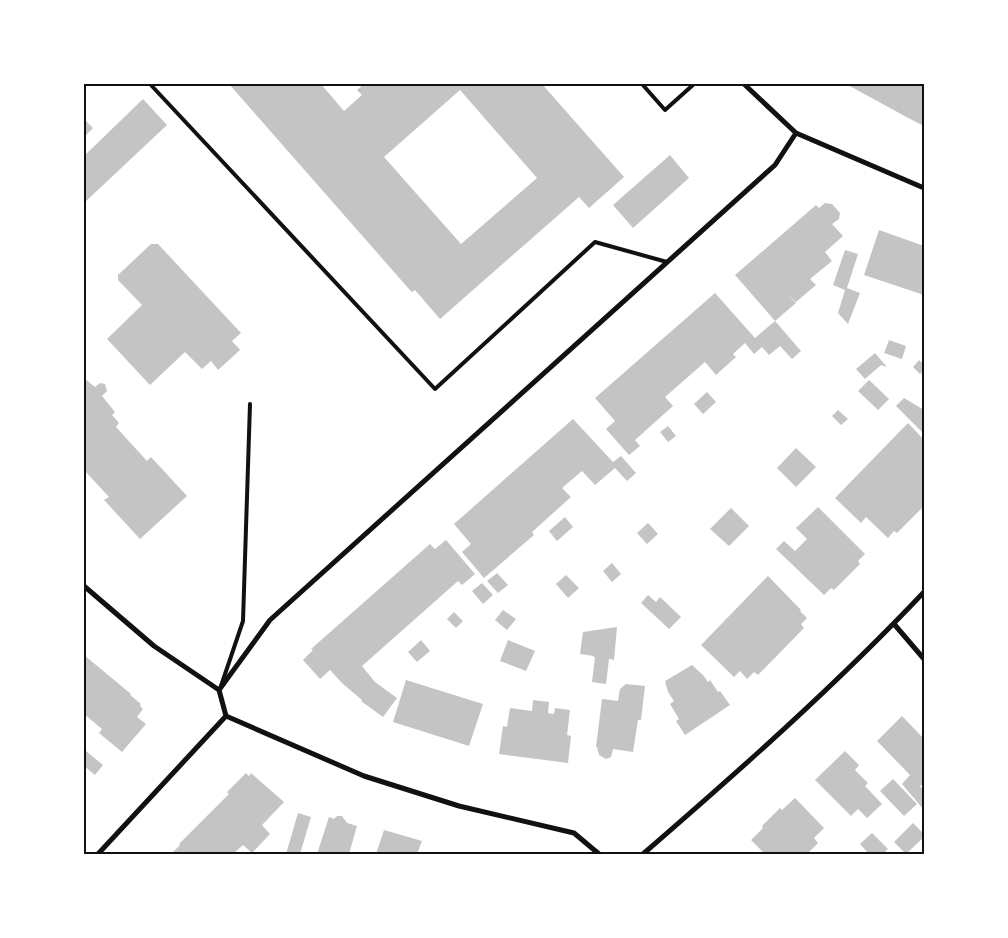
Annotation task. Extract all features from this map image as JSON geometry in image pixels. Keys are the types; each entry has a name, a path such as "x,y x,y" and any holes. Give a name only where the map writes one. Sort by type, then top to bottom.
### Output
{"street":[{"path":"744,84 796,133 924,188"},
{"path":"219,690 270,620 775,165 796,133"},
{"path":"84,586 154,646 219,690 226,716"},
{"path":"643,854 754,758 894,624 924,592"},
{"path":"894,624 924,658"},
{"path":"98,854 226,716"},
{"path":"226,716 364,776 459,806 574,833 599,854"}],"lane":[{"path":"150,84 435,389 595,242 667,262"},
{"path":"642,84 665,110 694,84"},
{"path":"219,690 243,621 250,404"}],"building":[{"path":"229,84 321,84 344,111 362,95 357,90 364,84 542,84 624,177 589,208 579,197 440,319 415,290 412,292","holes":["460,90 537,178 461,244 384,157"]},
{"path":"846,84 924,84 924,126 912,120"},
{"path":"143,99 167,125 84,203 84,156"},
{"path":"84,119 93,128 84,137"},
{"path":"670,155 689,178 633,228 613,205"},
{"path":"825,203 832,204 840,213 839,219 832,224 843,236 825,252 832,261 810,279 816,285 796,302 788,295 796,303 775,321 735,275 816,205 819,208"},
{"path":"879,230 924,246 924,295 864,275"},
{"path":"151,244 158,244 241,333 232,341 240,350 218,370 211,361 202,369 185,352 150,385 107,339 142,305 118,280 118,275"},
{"path":"845,250 858,254 847,288 860,293 848,324 838,313 845,290 833,285"},
{"path":"715,293 755,338 775,321 801,351 792,359 780,346 769,355 762,347 754,354 745,343 733,354 736,357 716,375 705,362 665,397 673,406 635,440 640,446 629,455 606,429 615,421 595,398"},
{"path":"889,340 906,346 902,359 884,353"},
{"path":"875,353 887,367 881,365 865,379 856,369"},
{"path":"919,360 924,365 924,370 920,374 913,367"},
{"path":"84,378 95,387 100,383 105,384 107,391 102,396 115,412 112,415 119,423 116,427 147,461 151,457 187,496 140,539 104,500 109,497 84,470"},
{"path":"869,380 889,399 878,410 858,391"},
{"path":"707,392 716,402 703,414 694,404"},
{"path":"904,398 924,410 924,434 896,406"},
{"path":"838,410 848,419 841,425 832,416"},
{"path":"573,419 613,462 621,456 636,473 627,481 615,468 595,485 582,471 562,488 571,497 532,532 534,535 484,578 462,552 471,544 454,524"},
{"path":"908,423 924,440 924,506 897,533 894,531 888,538 866,517 861,523 835,498"},
{"path":"668,426 676,436 668,442 660,432"},
{"path":"796,448 816,467 796,487 777,468"},
{"path":"818,507 865,554 858,561 860,564 834,590 831,588 824,595 776,549 784,541 795,551 807,539 796,528"},
{"path":"731,508 749,526 729,546 710,529"},
{"path":"565,517 573,527 557,541 549,531"},
{"path":"648,523 658,534 647,544 637,533"},
{"path":"446,540 475,574 462,585 458,581 362,666 375,682 397,698 383,717 361,701 330,670 320,679 303,660 313,650 311,649 430,544 435,549"},
{"path":"612,563 621,574 612,582 603,571"},
{"path":"497,573 508,585 498,593 487,581"},
{"path":"566,575 579,588 568,598 556,584"},
{"path":"768,576 807,618 801,624 804,628 758,675 754,672 747,679 740,671 734,677 701,645"},
{"path":"482,583 493,595 483,604 472,591"},
{"path":"648,595 656,602 660,597 681,617 669,629 641,603"},
{"path":"503,610 516,619 507,630 495,620"},
{"path":"454,612 463,621 456,628 447,619"},
{"path":"617,627 614,660 609,659 606,684 592,682 595,657 580,654 583,632"},
{"path":"421,640 430,651 417,662 408,652"},
{"path":"508,640 535,651 526,671 500,661"},
{"path":"84,655 131,694 141,704 140,706 143,709 137,717 146,724 122,752 99,733 102,729 84,714"},
{"path":"692,665 708,682 710,680 730,705 685,735 676,721 679,719 670,704 674,701 668,692 665,681"},
{"path":"406,680 483,704 469,746 393,722"},
{"path":"626,684 645,686 641,720 638,720 633,752 613,749 611,757 606,759 599,755 596,747 602,699 618,701 620,689"},
{"path":"533,700 549,702 548,713 554,714 555,708 570,710 567,735 571,736 568,763 499,754 503,726 507,727 510,708 532,711"},
{"path":"902,716 924,739 924,783 920,786 924,791 924,810 902,784 910,775 877,741"},
{"path":"86,751 103,765 95,775 84,766 84,754"},
{"path":"845,751 859,765 855,770 868,783 865,786 882,804 867,818 858,809 851,816 815,780"},
{"path":"246,773 249,776 251,773 284,802 262,825 270,834 252,853 243,845 233,854 171,854 229,794 227,792"},
{"path":"893,779 917,804 904,816 880,791"},
{"path":"795,798 824,828 814,838 818,843 807,854 765,854 751,840 780,808 782,810"},
{"path":"298,813 311,817 300,854 286,854"},
{"path":"337,816 342,816 347,823 357,826 349,854 317,854 329,817 334,819"},
{"path":"913,823 924,834 924,837 906,854 894,842"},
{"path":"384,830 422,841 417,854 376,854"},
{"path":"872,833 888,849 883,854 869,854 860,844"}]}
